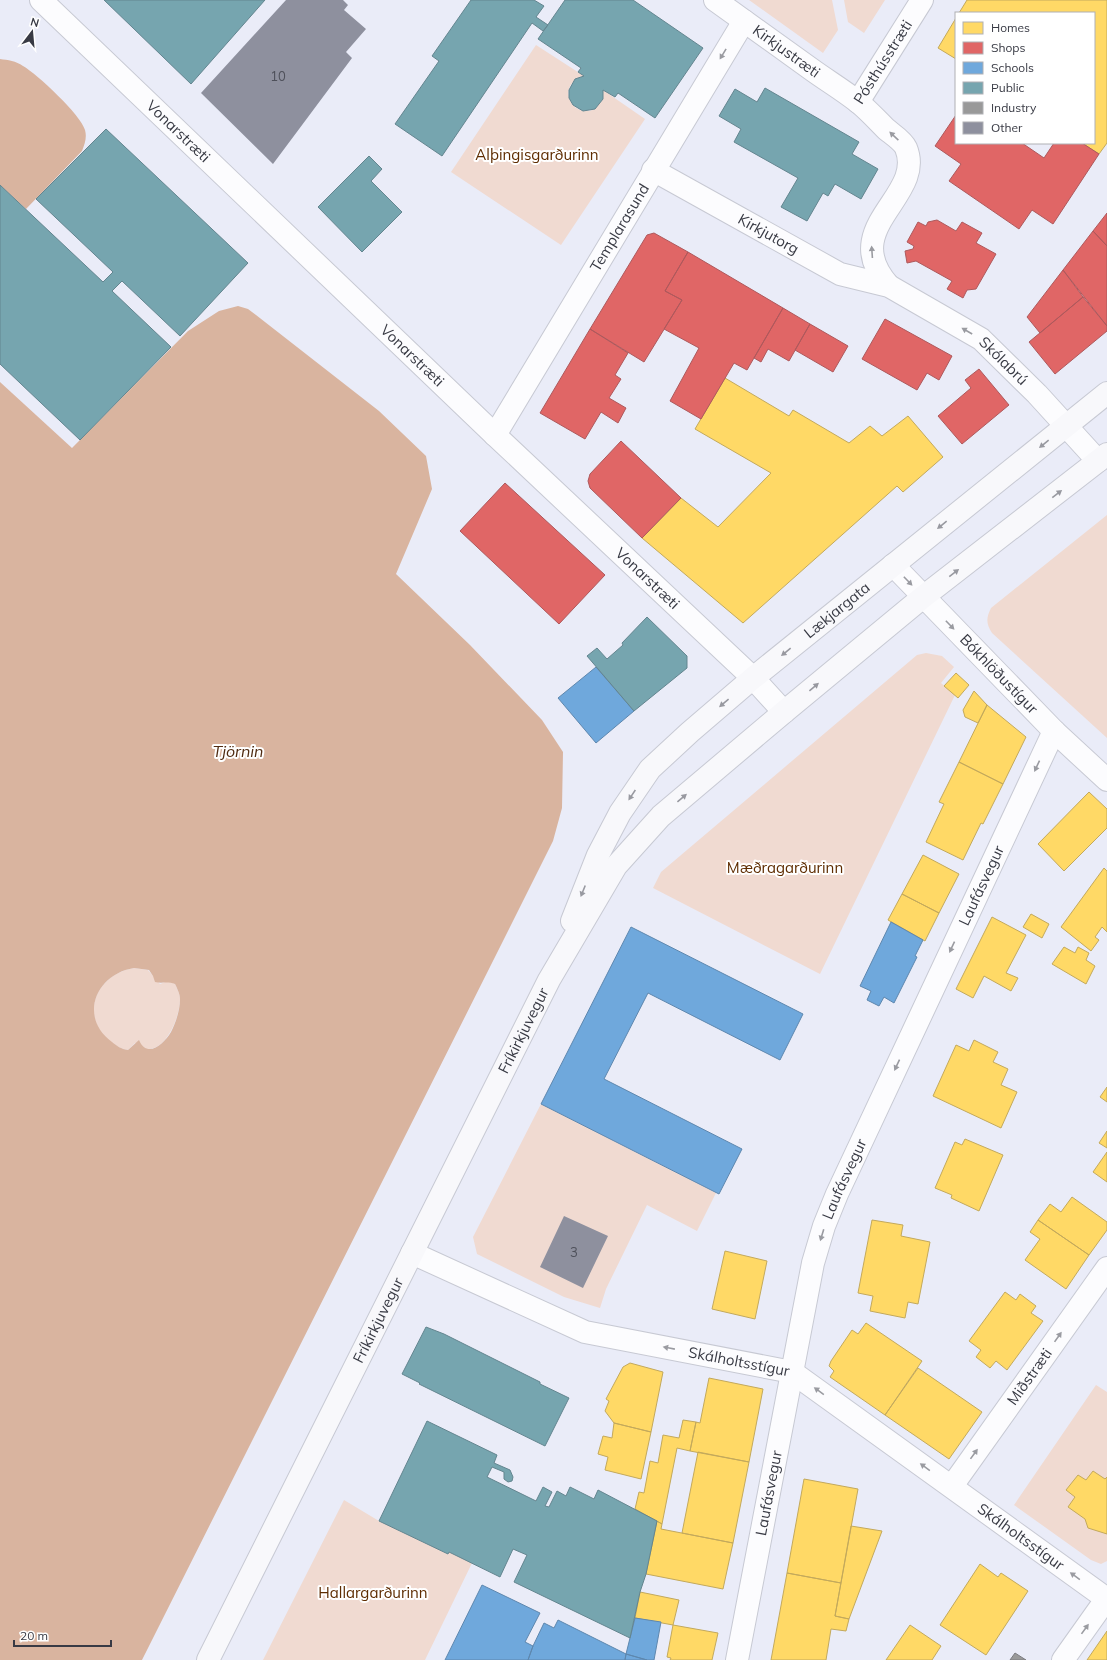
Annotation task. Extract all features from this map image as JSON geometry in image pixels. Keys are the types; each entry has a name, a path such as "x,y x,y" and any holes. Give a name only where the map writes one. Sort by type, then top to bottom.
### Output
{"main road":[{"name":"Lækjargata","path":"598,855 620,813 650,769 690,732 893,565 1107,393"},
{"path":"784,712 923,597 1102,458"},
{"name":"Fríkirkjuvegur","path":"208,1660 549,980 616,866 662,816 784,712"},
{"name":"Fríkirkjuvegur","path":"549,980 598,855"}],"street":[{"name":"Vonarstræti","path":"41,0 495,435 754,678 784,712"},
{"name":"Kirkjustræti","path":"715,0 858,102"},
{"name":"Pósthússtræti","path":"889,286 880,276 875,266 872,254 872,243 875,231 904,182 908,165 908,156 905,147 858,102 922,0"},
{"name":"Templarasund","path":"495,435 744,21"},
{"name":"Kirkjutorg","path":"653,170 840,274 889,286"},
{"name":"Skólabrú","path":"889,286 981,338 1066,425 1102,458"},
{"name":"Bókhlöðustígur","path":"893,565 1054,731 1107,780"},
{"name":"Laufásvegur","path":"737,1660 813,1263 824,1226 837,1194 1054,731"},
{"name":"Skálholtsstígur","path":"412,1253 585,1332 792,1372 1107,1599"},
{"name":"Miðstræti","path":"952,1486 1107,1268"},
{"path":"1063,1660 1107,1599"}],"green space":[{"path":"749,0 832,0 838,30 823,53"},
{"path":"844,0 885,0 864,33 848,22"},
{"name":"Alþingisgarðurinn","path":"536,45 584,76 575,80 570,86 568,93 573,106 579,110 586,111 595,109 603,99 603,90 645,119 561,245 451,172"},
{"path":"1107,515 1107,738 992,633 987,621 991,608"},
{"name":"Mæðragarðurinn","path":"926,653 942,656 954,667 941,683 955,695 820,974 653,888 661,872 917,655"},
{"path":"134,968 148,970 160,984 168,981 175,984 180,997 178,1013 172,1030 162,1043 149,1049 143,1048 135,1043 128,1050 119,1047 111,1042 101,1032 95,1021 94,1009 96,998 101,987 121,972"},
{"path":"541,1104 716,1193 697,1231 647,1205 606,1289 600,1308 564,1297 477,1254 473,1237"},
{"path":"1096,1385 1107,1392 1107,1561 1101,1564 1091,1560 1014,1505"},
{"name":"Hallargarðurinn","path":"344,1500 379,1521 448,1554 449,1552 472,1563 425,1660 263,1660"}],"water":[{"path":"0,59 18,63 30,70 58,95 76,115 82,123 86,133 82,151 26,209 0,185"},
{"name":"Tjörnin","path":"238,306 248,309 379,411 426,456 432,489 396,574 470,645 542,720 563,752 562,808 553,841 142,1660 0,1660 0,382 72,448 188,331 219,311","holes":["134,968 149,970 155,982 175,984 180,999 176,1020 168,1037 155,1048 146,1048 142,1046 139,1040 128,1050 123,1049 102,1032 96,1021 94,1009 96,998 101,987 121,972"]}],"building: Homes":[{"path":"967,0 1107,0 1107,143 1099,154 1084,144 1095,144 1095,12 960,12"},
{"path":"955,20 955,58 938,48"},
{"path":"725,378 789,416 793,410 849,443 870,426 882,436 908,416 943,457 903,492 897,486 743,623 642,538 681,498 718,527 771,473 695,429"},
{"path":"956,673 969,685 958,698 944,686"},
{"path":"974,691 987,705 978,723 965,717 963,710"},
{"path":"987,705 1026,737 1003,784 959,762"},
{"path":"959,762 1003,784 983,824 981,823 963,860 926,842 944,804 939,802"},
{"path":"1089,792 1107,809 1107,828 1064,871 1038,844"},
{"path":"923,855 959,874 939,913 902,894"},
{"path":"1104,868 1107,871 1107,932 1102,927 1095,937 1099,940 1091,951 1061,927"},
{"path":"902,894 939,913 925,941 888,920"},
{"path":"1031,914 1049,924 1042,938 1023,927"},
{"path":"992,917 1026,935 1006,973 1018,978 1011,991 984,976 973,998 956,989"},
{"path":"1064,947 1075,953 1078,947 1089,953 1086,960 1095,966 1086,984 1052,964"},
{"path":"974,1040 998,1052 993,1062 1008,1069 1001,1085 1017,1092 1001,1128 933,1096 956,1045 969,1051"},
{"path":"1107,1087 1107,1102 1100,1097"},
{"path":"1107,1131 1107,1148 1099,1143"},
{"path":"965,1139 1003,1155 979,1211 951,1198 952,1195 935,1188 955,1142 962,1145"},
{"path":"1107,1152 1107,1182 1093,1172"},
{"path":"1072,1197 1107,1222 1107,1230 1089,1255 1038,1220 1050,1204 1061,1212"},
{"path":"872,1220 903,1225 901,1236 930,1242 918,1304 908,1302 905,1318 870,1311 873,1296 858,1293"},
{"path":"1038,1220 1089,1255 1066,1289 1025,1260 1040,1239 1030,1232"},
{"path":"725,1251 767,1261 755,1319 712,1309"},
{"path":"1005,1292 1016,1300 1020,1294 1036,1306 1031,1313 1043,1321 1007,1370 996,1361 990,1368 976,1357 981,1350 969,1341"},
{"path":"866,1323 922,1361 885,1415 830,1377 834,1371 829,1366 831,1361 852,1330 858,1334"},
{"path":"630,1363 663,1372 651,1432 614,1423 605,1411 609,1401 606,1399 623,1367"},
{"path":"918,1368 982,1412 949,1459 885,1415"},
{"path":"709,1378 763,1389 749,1462 690,1451 696,1422 700,1423"},
{"path":"683,1420 696,1422 690,1451 677,1448 662,1524 635,1509 639,1492 644,1493 650,1461 658,1463 663,1435 679,1438"},
{"path":"614,1423 651,1432 641,1479 605,1470 608,1457 598,1454 603,1436 612,1438"},
{"path":"698,1452 749,1462 733,1543 682,1533"},
{"path":"1093,1471 1105,1479 1107,1477 1107,1534 1088,1528 1085,1519 1068,1507 1075,1497 1066,1490 1078,1475 1086,1480"},
{"path":"804,1479 858,1489 841,1583 787,1573"},
{"path":"657,1521 662,1524 661,1529 733,1543 723,1589 646,1574"},
{"path":"851,1526 882,1531 849,1619 835,1616"},
{"path":"980,1564 998,1577 1001,1573 1028,1591 986,1655 940,1625"},
{"path":"787,1573 841,1583 835,1616 849,1619 846,1631 831,1629 826,1660 771,1660"},
{"path":"640,1592 679,1600 673,1625 635,1618"},
{"path":"673,1625 718,1633 712,1660 670,1660 671,1658 667,1657"},
{"path":"910,1625 941,1646 932,1660 886,1660"},
{"path":"1107,1631 1107,1660 1087,1660"}],"building: Shops":[{"path":"955,116 955,144 1023,144 1044,158 1053,144 1084,144 1099,154 1053,224 1032,210 1019,229 949,181 961,164 935,146"},
{"path":"1107,213 1107,246 1093,231"},
{"path":"937,220 956,231 962,222 982,233 976,243 996,254 976,289 967,290 963,298 947,289 952,281 916,261 907,263 905,251 913,249 914,246 907,242 918,222 926,226 928,222"},
{"path":"1093,231 1107,246 1107,326 1063,270"},
{"path":"654,233 688,252 665,291 682,300 644,362 590,329 647,235"},
{"path":"688,252 783,308 747,370 734,363 701,419 670,401 699,348 664,329 682,300 665,291"},
{"path":"1063,270 1083,297 1040,333 1027,317"},
{"path":"1083,297 1107,326 1107,331 1055,374 1029,342"},
{"path":"783,308 810,324 789,361 768,349 761,362 754,358"},
{"path":"885,319 952,356 939,380 927,373 917,390 862,359"},
{"path":"810,324 848,346 833,372 795,350"},
{"path":"590,329 628,353 615,375 621,379 609,398 626,408 618,423 601,412 585,439 540,413"},
{"path":"979,369 1009,405 962,444 938,416 971,388 965,380"},
{"path":"621,441 681,498 642,538 590,488 588,481 590,474"},
{"path":"505,483 605,575 559,624 460,531"}],"building: Schools":[{"path":"596,667 634,711 596,743 558,698"},
{"path":"891,922 923,940 915,956 917,957 894,1003 884,997 879,1006 867,1000 871,991 860,986"},
{"path":"631,927 803,1014 780,1060 648,993 604,1079 742,1149 719,1194 541,1104"},
{"path":"482,1585 540,1613 525,1642 533,1646 528,1660 445,1660"},
{"path":"635,1618 661,1622 654,1660 647,1660 626,1654"},
{"path":"558,1620 626,1654 625,1660 528,1660 544,1623 554,1628"},
{"path":"626,1654 647,1660 625,1660"}],"building: Public":[{"path":"104,0 265,0 191,84"},
{"path":"471,0 534,0 544,6 536,17 548,25 543,31 532,23 442,156 395,124 439,61 432,56"},
{"path":"565,0 633,0 703,48 655,118 618,93 615,97 603,90 603,99 595,109 583,111 573,105 569,98 569,90 575,79 584,76 578,72 581,68 538,39"},
{"path":"765,88 859,142 852,154 878,169 861,199 835,184 828,196 823,193 807,221 781,207 798,178 734,142 741,129 719,116 735,89 757,102"},
{"path":"106,129 248,263 180,336 122,281 112,291 171,347 80,440 0,364 0,185 103,282 113,272 36,199"},
{"path":"369,156 382,169 371,181 402,212 362,252 318,207"},
{"path":"647,617 687,656 687,668 634,711 587,656 597,648 607,659 623,645 622,643"},
{"path":"426,1327 444,1334 569,1398 545,1446 419,1384 420,1383 402,1374"},
{"path":"427,1421 497,1455 494,1463 510,1470 513,1477 512,1481 508,1482 504,1479 504,1472 492,1467 487,1477 536,1501 543,1487 552,1492 545,1506 549,1507 557,1491 566,1496 570,1487 594,1499 598,1490 657,1521 630,1638 514,1582 527,1555 513,1549 500,1577 449,1552 448,1554 379,1521"}],"building: Industry":[{"path":"1015,1653 1026,1660 1010,1660"}],"building: Other":[{"path":"286,0 343,0 348,5 344,10 366,29 346,52 352,58 273,164 201,93"},
{"path":"564,1216 608,1236 583,1288 540,1267"}]}
